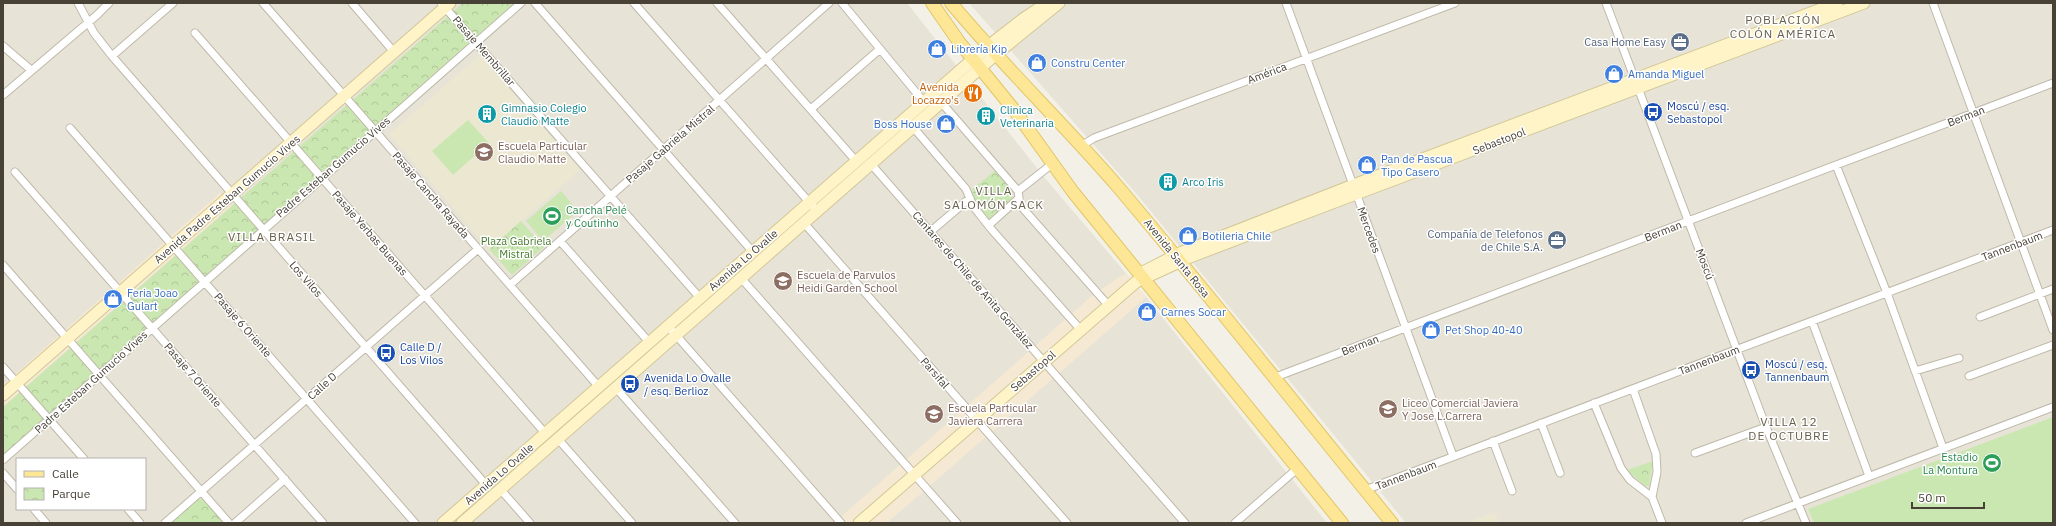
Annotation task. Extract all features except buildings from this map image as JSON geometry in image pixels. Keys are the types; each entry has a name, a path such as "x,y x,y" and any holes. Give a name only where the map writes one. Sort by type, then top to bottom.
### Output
{"main road":[{"path":"932,3 977,64 1015,111 1052,164 1140,278 1342,523"},
{"name":"Avenida Santa Rosa","path":"951,3 991,51 1081,146 1178,259 1392,523"}],"street":[{"name":"Los Vilos","path":"78,3 88,23 112,56 486,485 498,492 530,523"},
{"path":"3,95 88,23 109,3"},
{"path":"112,56 173,3"},
{"name":"Pasaje Cancha Rayada","path":"263,3 599,387"},
{"path":"352,3 394,52"},
{"name":"Padre Esteban Gumucio Vives","path":"3,460 263,229 521,3"},
{"path":"535,3 753,252"},
{"path":"634,3 817,211"},
{"path":"729,3 720,6 856,161"},
{"name":"Pasaje Gabriela Mistral","path":"510,285 829,3"},
{"path":"842,3 924,102"},
{"name":"Avenida Lo Ovalle","path":"462,523 941,102 1017,23 1047,3"},
{"name":"Avenida Lo Ovalle","path":"991,51 1059,3"},
{"name":"Mercedes","path":"1286,3 1453,456"},
{"name":"América","path":"1081,146 1094,138 1455,3"},
{"name":"Moscú","path":"1606,3 1766,426 1806,523"},
{"name":"Sebastopol","path":"859,523 1140,278 1178,259 1636,83 1837,3"},
{"name":"Sebastopol","path":"1636,83 1864,3"},
{"path":"1933,3 2053,330"},
{"name":"Avenida Padre Esteban Gumucio Vives","path":"3,395 394,52 445,4"},
{"name":"Pasaje Membrillar","path":"445,4 476,43 700,298"},
{"name":"Pasaje Yerbas Buenas","path":"195,33 545,433"},
{"path":"3,46 31,70"},
{"path":"810,109 880,49"},
{"name":"Avenida Lo Ovalle","path":"443,523 924,102 977,64"},
{"name":"Berman","path":"1273,378 2053,83"},
{"path":"941,102 1019,195 1020,205 1108,305"},
{"path":"913,127 966,189 973,206 1080,329"},
{"name":"Pasaje 6 Oriente","path":"70,128 174,245 415,523"},
{"name":"Cantares de Chile de Anita González","path":"871,164 1185,523"},
{"path":"989,225 1052,164"},
{"path":"1836,165 1887,293 1942,448"},
{"name":"Pasaje 7 Oriente","path":"15,172 323,523"},
{"path":"930,232 970,198"},
{"name":"Parsifal","path":"804,223 1067,523"},
{"name":"Tannenbaum","path":"1365,490 2053,230"},
{"path":"560,241 649,342"},
{"name":"Calle D","path":"165,523 366,346 374,342 478,249"},
{"path":"3,265 229,523"},
{"path":"741,278 957,523"},
{"path":"1980,317 2053,289"},
{"path":"1812,321 1869,476"},
{"path":"668,326 842,523"},
{"path":"1969,376 2053,345"},
{"path":"1915,371 1959,358"},
{"path":"3,367 83,458"},
{"path":"616,388 735,523"},
{"path":"1633,389 1656,454 1658,472 1652,497"},
{"path":"1594,403 1620,468 1630,480 1652,497 1662,523"},
{"path":"1746,523 2053,407"},
{"path":"1541,423 1560,473"},
{"path":"1695,453 1766,426"},
{"path":"558,439 632,523"},
{"path":"1493,441 1512,491"},
{"path":"1235,523 1298,468"},
{"path":"3,473 16,488"},
{"path":"235,523 284,479"},
{"path":"35,510 46,523"},
{"path":"129,510 140,523"}],"shaded area":[{"path":"3,3 907,3 1044,177 1146,297 1327,523 3,523"},
{"path":"969,3 2053,3 2053,523 1406,523 1135,192"},
{"name":"Escuela Particular Claudio Matte","path":"480,55 580,170 489,249 389,134"},
{"name":"Feria Joao Gulart","path":"220,193 231,206 3,407 3,385"},
{"path":"1126,274 1146,297 887,523 834,523 1094,294"},
{"path":"1495,512 1499,523 1465,523"}],"green space":[{"path":"463,3 517,3 3,456 3,407"},
{"path":"468,120 489,143 453,175 432,151"},
{"path":"996,170 1011,189 1013,203 990,221 975,202 972,189"},
{"name":"Cancha Pelé y Coutinho","path":"561,191 578,211 543,241 526,221"},
{"name":"Plaza Gabriela Mistral","path":"521,221 544,247 512,275 489,249"},
{"name":"Estadio La Montura","path":"2053,417 2053,523 1814,523 1808,509"},
{"path":"1653,461 1649,486 1645,486 1627,470"},
{"path":"202,498 224,523 171,523 199,499"}],"place":[{"name":"Casa Home Easy","path":"1680,42"},
{"name":"Librería Kip","path":"937,49"},
{"name":"Constru Center","path":"1037,63"},
{"name":"Amanda Miguel","path":"1614,74"},
{"name":"Avenida Locazzo's","path":"973,93"},
{"name":"Moscú / esq. Sebastopol","path":"1653,112"},
{"name":"Gimnasio Colegio Claudio Matte","path":"487,114"},
{"name":"Clinica Veterinaria","path":"986,116"},
{"name":"Boss House","path":"946,124"},
{"name":"Escuela Particular Claudio Matte","path":"484,152"},
{"name":"Pan de Pascua Tipo Casero","path":"1367,165"},
{"name":"Arco Iris","path":"1168,182"},
{"name":"Cancha Pelé y Coutinho","path":"552,216"},
{"name":"Botileria Chile","path":"1188,236"},
{"name":"Compañía de Telefonos de Chile S.A.","path":"1557,240"},
{"name":"Escuela de Parvulos Heidi Garden School","path":"783,281"},
{"name":"Feria Joao Gulart","path":"113,299"},
{"name":"Carnes Socar","path":"1147,312"},
{"name":"Pet Shop 40-40","path":"1431,330"},
{"name":"Calle D / Los Vilos","path":"386,353"},
{"name":"Moscú / esq. Tannenbaum","path":"1751,370"},
{"name":"Avenida Lo Ovalle / esq. Berlioz","path":"630,384"},
{"name":"Liceo Comercial Javiera Y Jose L.Carrera","path":"1388,409"},
{"name":"Escuela Particular Javiera Carrera","path":"934,414"},
{"name":"Estadio La Montura","path":"1992,463"}],"district":[{"name":"POBLACIÓN COLÓN AMÉRICA","path":"1783,27"},
{"name":"VILLA SALOMÓN SACK","path":"994,198"},
{"name":"VILLA BRASIL","path":"272,237"},
{"name":"VILLA 12 DE OCTUBRE","path":"1789,429"}]}
